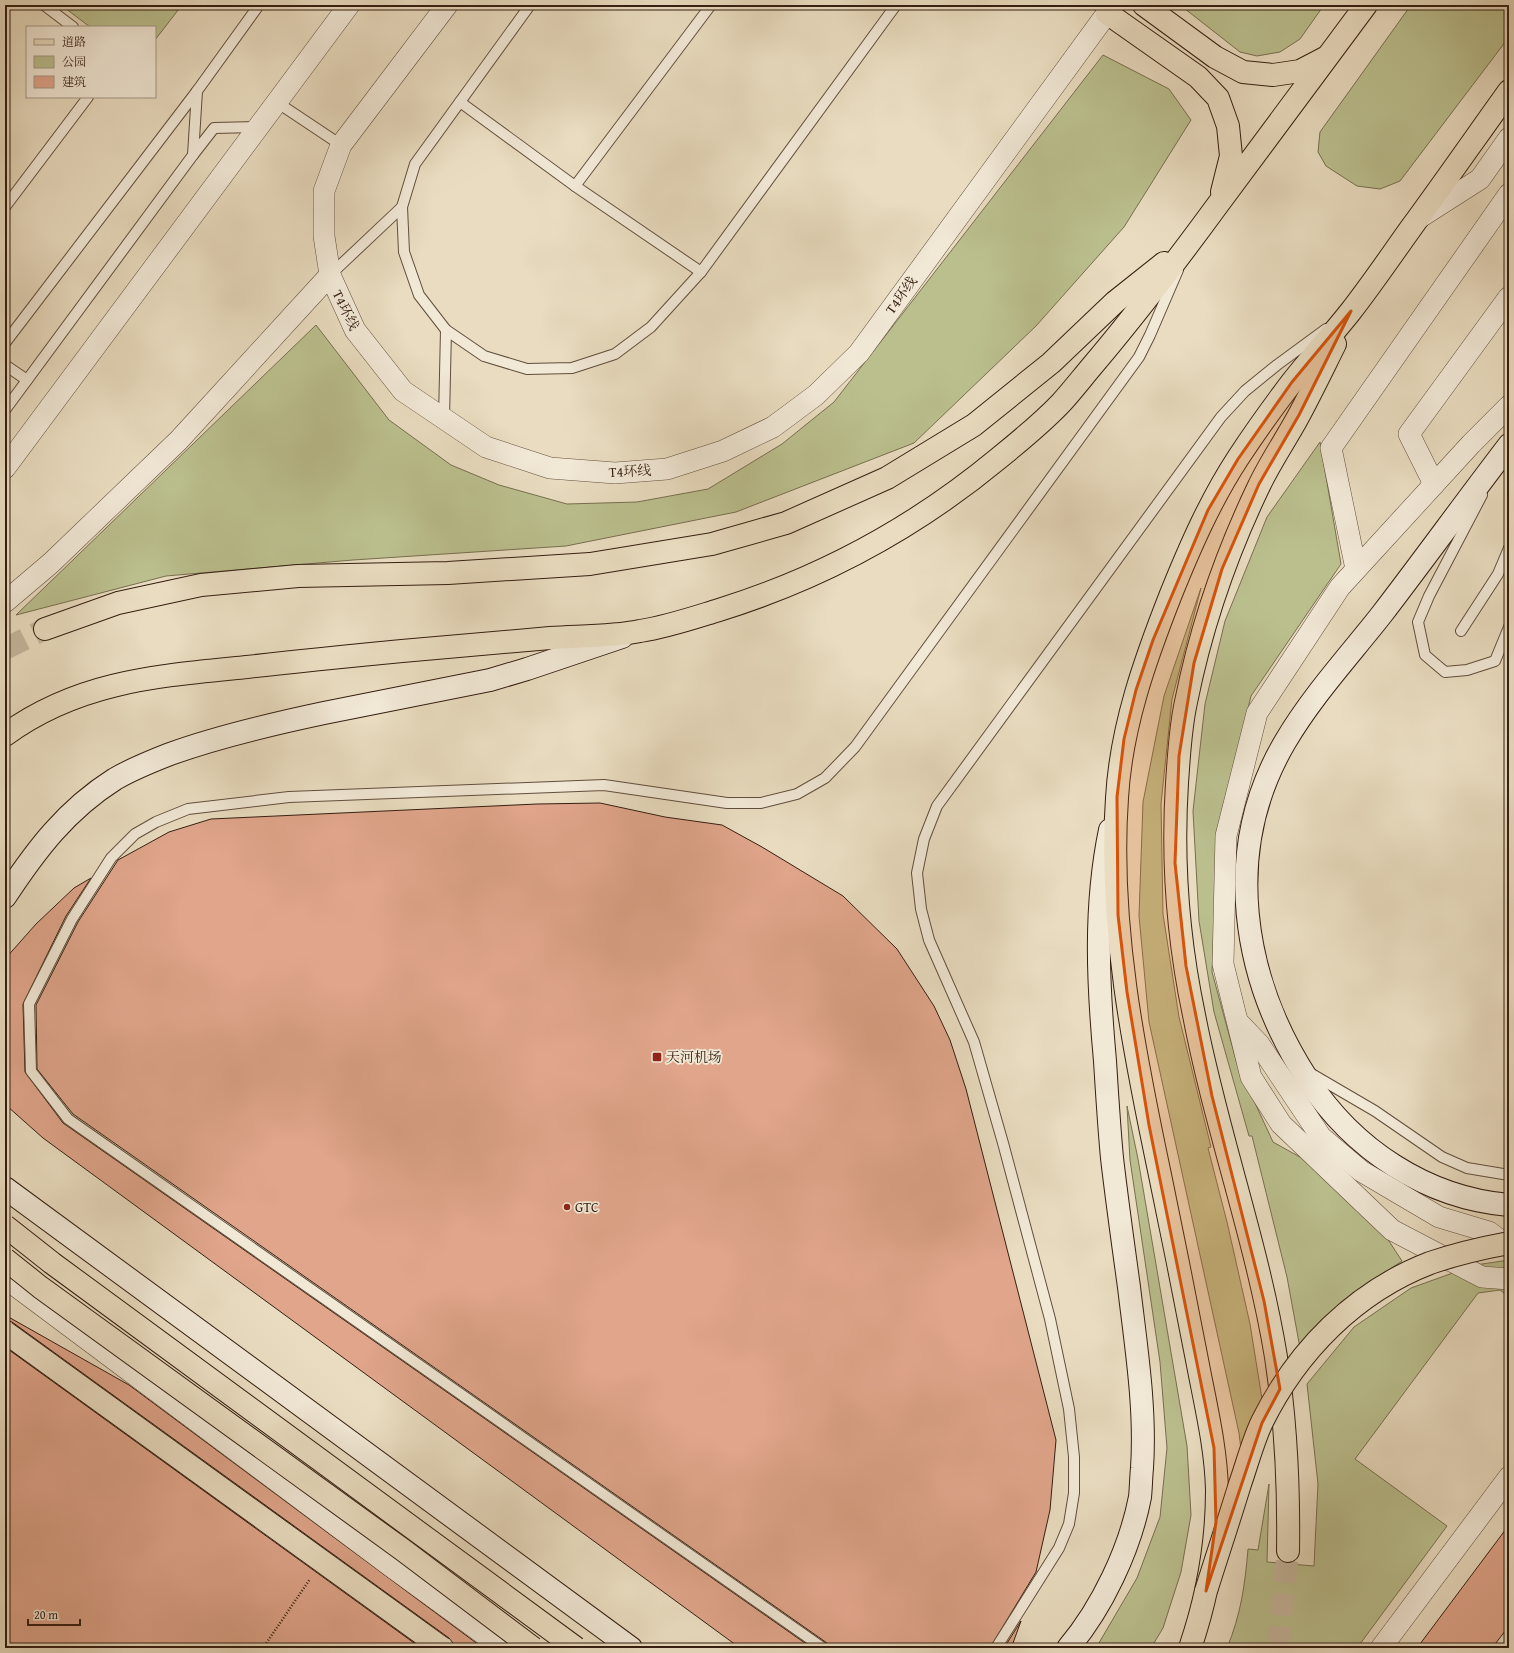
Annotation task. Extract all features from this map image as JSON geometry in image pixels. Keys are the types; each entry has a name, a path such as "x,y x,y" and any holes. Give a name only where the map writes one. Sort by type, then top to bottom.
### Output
{"main road":[{"path":"1144,5 1214,57 1243,72 1273,75 1300,71 1328,57"},
{"path":"5,897 26,865 54,829 84,801 116,779 154,760 196,744 246,730 490,680 638,632 713,612 793,584 889,536 935,507 979,475 1060,404 1130,322 1366,5"},
{"path":"1108,8 1198,77 1218,98 1228,126 1231,156 1219,203"},
{"path":"1068,1648 1082,1632 1115,1574 1130,1536 1140,1496 1143,1453 1142,1412 1138,1365 1112,1157 1098,965 1098,921 1105,853 1117,797 1124,739 1136,690 1152,640 1181,568 1208,510 1238,459 1292,382 1351,311 1509,91"},
{"path":"45,629 118,603 201,586 298,576 448,573 590,564 712,544 786,523 887,478 974,425 1051,363 1115,302 1190,243"},
{"path":"1288,1552 1287,1458 1284,1416 1275,1355 1250,1240 1212,1096 1194,1015 1178,912 1175,863 1175,808 1185,706 1205,619 1222,570 1259,484 1299,415 1351,311"},
{"path":"1509,445 1382,613 1304,712 1284,744 1258,801 1246,865 1248,924 1260,980 1269,1007 1280,1032 1299,1067 1326,1106 1349,1132 1381,1158 1416,1179 1454,1194 1494,1204 1509,1205"},
{"path":"5,735 40,712 65,700 90,691 118,684 193,673 350,656 520,640 638,632"},
{"path":"1117,797 1116,858 1118,908 1127,992 1149,1125 1179,1264 1214,1448 1217,1491 1216,1522 1206,1591"},
{"path":"5,1188 631,1648"},
{"path":"5,1226 61,1270 576,1648"},
{"path":"1190,1648 1206,1591 1246,1467 1262,1423 1285,1381 1308,1351 1337,1321 1367,1297 1394,1280 1436,1261 1469,1251 1509,1243"},
{"path":"5,1259 40,1287 403,1550 534,1648"},
{"path":"5,1332 442,1648"}],"street":[{"path":"5,468 278,103 349,5"},
{"name":"T4环线","path":"447,5 342,145 324,191 324,236 330,275 355,330 403,391 486,447 550,468 615,473 667,469 723,451 773,427 816,395 859,353 1108,8"},
{"path":"1417,220 1480,179 1509,138"},
{"path":"1356,569 1331,448 1509,194"},
{"path":"5,602 52,563 179,440 330,275"},
{"path":"1434,484 1409,434 1509,297"},
{"path":"1509,406 1471,444 1340,587 1257,713 1226,836 1223,964 1251,1077 1280,1124 1392,1230 1482,1277 1509,1279"},
{"path":"1237,1022 1259,1044 1321,1137 1361,1171 1439,1217 1489,1232 1509,1247"},
{"path":"5,1278 503,1648"},
{"path":"1381,1648 1509,1477"}],"lane":[{"path":"44,5 73,26"},
{"path":"5,343 197,91 259,5"},
{"path":"530,5 415,164 402,207 404,252 419,295 446,330 484,356 527,369 572,368 615,354 651,326 701,272 896,5"},
{"path":"575,186 711,5"},
{"path":"193,155 197,91"},
{"path":"5,207 87,98"},
{"path":"460,102 575,186 701,272"},
{"path":"278,103 342,145"},
{"path":"5,410 214,128 260,127"},
{"path":"330,275 402,207"},
{"path":"823,1648 68,1119 31,1070 30,1004 72,919 111,858 135,834 156,822 188,809 290,797 604,785 727,803 761,803 797,794 825,778 855,746 1139,357 1190,243"},
{"path":"996,1648 1059,1548 1068,1524 1074,1493 1074,1457 1069,1409 1050,1319 1001,1136 974,1042 929,940 921,909 917,873 924,839 937,806 1221,417 1245,391 1277,365 1351,311"},
{"path":"444,419 446,330"},
{"path":"5,365 27,380"},
{"path":"1492,467 1483,494 1429,596 1418,622 1425,655 1445,672 1467,670 1496,661 1509,627"},
{"path":"1461,631 1498,574 1509,548"},
{"path":"1299,1067 1375,1111 1442,1157 1468,1168 1509,1176"}],"path":[{"path":"263,1648 310,1579"}],"highlighted area":[{"path":"1351,311 1299,415 1259,484 1222,569 1194,663 1179,756 1175,863 1186,966 1212,1096 1264,1301 1280,1389 1262,1423 1206,1591 1216,1522 1214,1448 1149,1125 1127,992 1118,915 1117,797 1124,739 1136,690 1153,640 1208,510 1238,459 1292,382"}],"green space":[{"path":"61,5 182,5 156,39 156,26 89,26"},
{"path":"1180,5 1324,5 1300,39 1280,52 1257,56 1240,52"},
{"path":"1411,5 1509,5 1509,37 1400,181 1380,189 1357,186 1326,166 1318,152 1320,132"},
{"path":"1103,55 1169,89 1191,120 1124,227 1036,326 914,443 736,512 566,546 353,560 166,576 16,615 316,325 389,420 451,465 499,485 567,504 637,502 708,489 782,444 834,402"},
{"path":"1320,442 1341,564 1251,696 1218,833 1212,972 1237,1064 1273,1142 1307,1161 1385,1235 1402,1261 1341,1302 1300,1348 1287,1277 1252,1136 1249,1136 1214,1012 1199,921 1193,811 1205,704 1225,621 1267,517"},
{"path":"1201,588 1172,699 1161,804 1163,914 1179,1017 1211,1147 1208,1148 1227,1222 1250,1324 1263,1405 1242,1458 1239,1433 1149,1022 1139,916 1143,802 1164,696"},
{"path":"1127,1106 1138,1159 1187,1446 1191,1515 1181,1572 1163,1628 1151,1648 1096,1648 1137,1578 1160,1517 1167,1448 1160,1362 1130,1160"},
{"path":"1509,1260 1509,1297 1500,1290 1478,1293 1355,1459 1447,1526 1357,1648 1227,1648 1236,1623 1242,1599 1248,1549 1258,1550 1269,1484 1267,1562 1314,1566 1318,1484 1307,1384 1354,1327 1411,1288 1475,1265"}],"building":[{"name":"GTC","path":"600,803 665,817 722,825 762,847 843,896 897,949 934,1006 950,1040 966,1089 1056,1440 1050,1510 1036,1572 990,1648 829,1648 827,1643 73,1114 37,1069 36,1005 78,922 118,860 169,832 211,819 537,804"},
{"path":"91,878 66,916 23,1004 25,1072 63,1123 812,1648 740,1648 43,1138 7,1106 5,1102 5,959 36,924 74,888"},
{"path":"5,1315 129,1385 483,1648 454,1648 453,1643 449,1638 12,1322 5,1320"},
{"path":"5,1347 421,1648 5,1648"},
{"path":"1509,1525 1509,1626 1492,1648 1417,1648"},
{"path":"1021,1621 1010,1648 1004,1648"}],"tunnel":[{"path":"5,649 45,629"},
{"path":"1276,1648 1279,1639 1288,1551"}],"place":[{"name":"天河机场","path":"657,1057"},
{"name":"GTC","path":"567,1207"}]}
